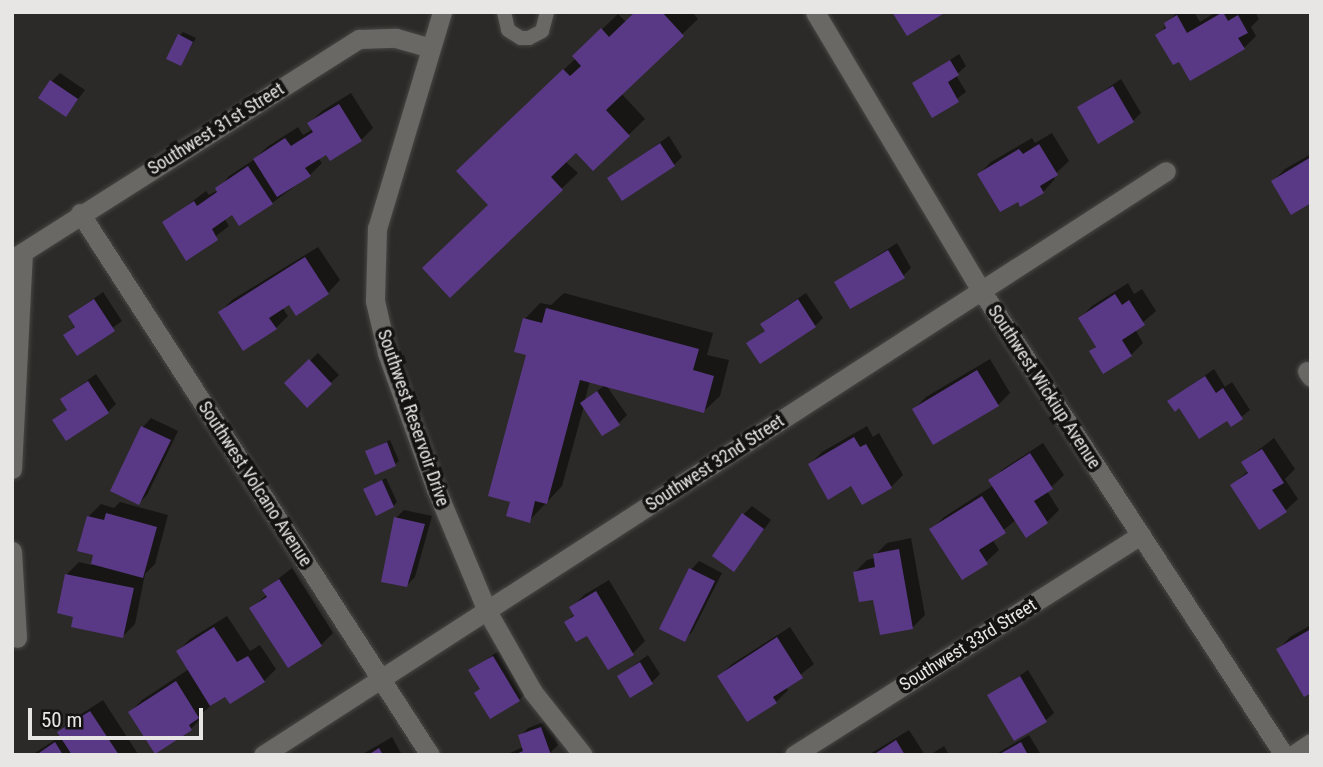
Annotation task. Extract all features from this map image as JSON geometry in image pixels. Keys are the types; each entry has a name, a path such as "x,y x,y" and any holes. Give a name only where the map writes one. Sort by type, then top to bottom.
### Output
{"street":[{"name":"Southwest Reservoir Drive","path":"442,12 377,228 375,302 387,353 436,489 487,611 533,692 583,755"},
{"name":"Southwest Wickiup Avenue","path":"814,12 981,290 1284,755"},
{"name":"Southwest 31st Street","path":"18,255 359,39 396,38 431,48"},
{"name":"Southwest 32nd Street","path":"263,755 1166,171"},
{"name":"Southwest Volcano Avenue","path":"80,214 430,755"},
{"path":"12,469 18,255"},
{"name":"Southwest 33rd Street","path":"794,755 1141,536"},
{"path":"12,551 17,639"},
{"path":"1293,755 1311,743"}],"lane":[{"path":"504,12 508,30 521,38 536,36 542,31 547,12"}],"building":[{"path":"635,12 662,12 684,36 606,110 630,136 593,171 576,153 551,177 563,190 450,298 422,268 488,205 456,171 563,69 570,76 581,66 572,56 601,28 609,37"},
{"path":"892,12 946,12 907,36"},
{"path":"1223,12 1228,21 1238,15 1248,33 1238,38 1245,49 1190,81 1179,62 1173,65 1155,35 1166,28 1164,23 1177,15 1187,33"},
{"path":"178,34 193,42 181,66 166,59"},
{"path":"950,60 959,75 948,82 959,102 932,118 912,83"},
{"path":"50,80 78,99 66,117 38,98"},
{"path":"1113,86 1134,122 1098,144 1077,107"},
{"path":"339,104 362,141 330,161 326,155 305,168 311,176 277,197 253,159 285,138 291,146 313,132 307,123"},
{"path":"660,143 675,166 622,201 607,178"},
{"path":"1039,144 1058,175 1040,186 1044,193 1020,207 1018,202 1000,212 977,174 1019,149 1023,154"},
{"path":"1311,157 1311,203 1291,215 1271,181"},
{"path":"248,166 273,204 239,226 232,215 212,229 218,240 186,261 162,222 194,201 197,206 217,192 215,188"},
{"path":"888,250 905,278 850,309 834,282"},
{"path":"305,257 329,294 296,316 289,305 269,318 277,329 243,351 218,312"},
{"path":"1115,294 1122,305 1129,300 1145,325 1122,340 1132,356 1103,374 1089,351 1096,347 1078,318"},
{"path":"94,299 115,331 77,356 63,335 75,327 68,316"},
{"path":"798,299 816,327 760,364 746,343 765,331 760,324"},
{"path":"546,308 699,349 693,370 714,376 704,413 580,380 547,504 535,501 530,523 506,516 510,502 488,496 526,355 514,352 523,318 542,323"},
{"path":"309,359 332,384 307,408 284,383"},
{"path":"977,370 999,406 933,445 912,409"},
{"path":"1205,376 1216,393 1223,388 1243,419 1231,427 1227,421 1199,439 1179,408 1175,412 1167,401"},
{"path":"88,381 109,413 66,441 52,420 67,410 60,399"},
{"path":"597,391 620,425 602,436 580,403"},
{"path":"141,426 171,440 139,505 110,491"},
{"path":"854,437 860,447 866,444 892,488 862,505 851,486 828,500 808,464"},
{"path":"387,442 396,466 375,475 365,451"},
{"path":"1262,449 1284,483 1272,490 1287,512 1259,530 1230,485 1248,473 1241,462"},
{"path":"1030,453 1053,489 1034,501 1048,523 1026,538 988,480"},
{"path":"382,480 394,507 376,516 363,489"},
{"path":"982,496 1006,533 979,550 988,564 962,580 929,529"},
{"path":"106,513 157,527 143,578 91,564 93,555 77,551 87,516 104,520"},
{"path":"742,513 764,529 734,572 712,556"},
{"path":"394,517 425,524 407,587 381,582"},
{"path":"899,549 913,629 880,635 873,600 859,602 853,572 875,567 873,554"},
{"path":"689,568 715,581 685,642 659,629"},
{"path":"65,574 134,588 123,638 71,627 73,617 57,613"},
{"path":"279,579 322,646 288,668 249,608 267,597 262,590"},
{"path":"596,591 634,655 608,670 587,636 576,642 564,622 574,616 569,607"},
{"path":"214,627 237,662 248,656 265,682 230,704 225,697 210,706 176,651"},
{"path":"1311,629 1311,693 1304,697 1276,649"},
{"path":"777,637 803,678 773,697 777,703 747,722 717,676"},
{"path":"493,656 520,701 490,719 474,693 480,689 468,670"},
{"path":"640,662 653,684 630,698 617,676"},
{"path":"1020,676 1047,722 1014,741 987,695"},
{"path":"176,681 199,718 189,725 192,730 155,754 128,712"},
{"path":"90,711 119,755 72,755 57,732"},
{"path":"541,727 551,755 514,755 523,751 518,735"},
{"path":"896,740 905,755 873,755"},
{"path":"55,742 63,755 36,755"},
{"path":"1021,742 1028,755 998,755"},
{"path":"379,748 383,755 368,755"}]}
